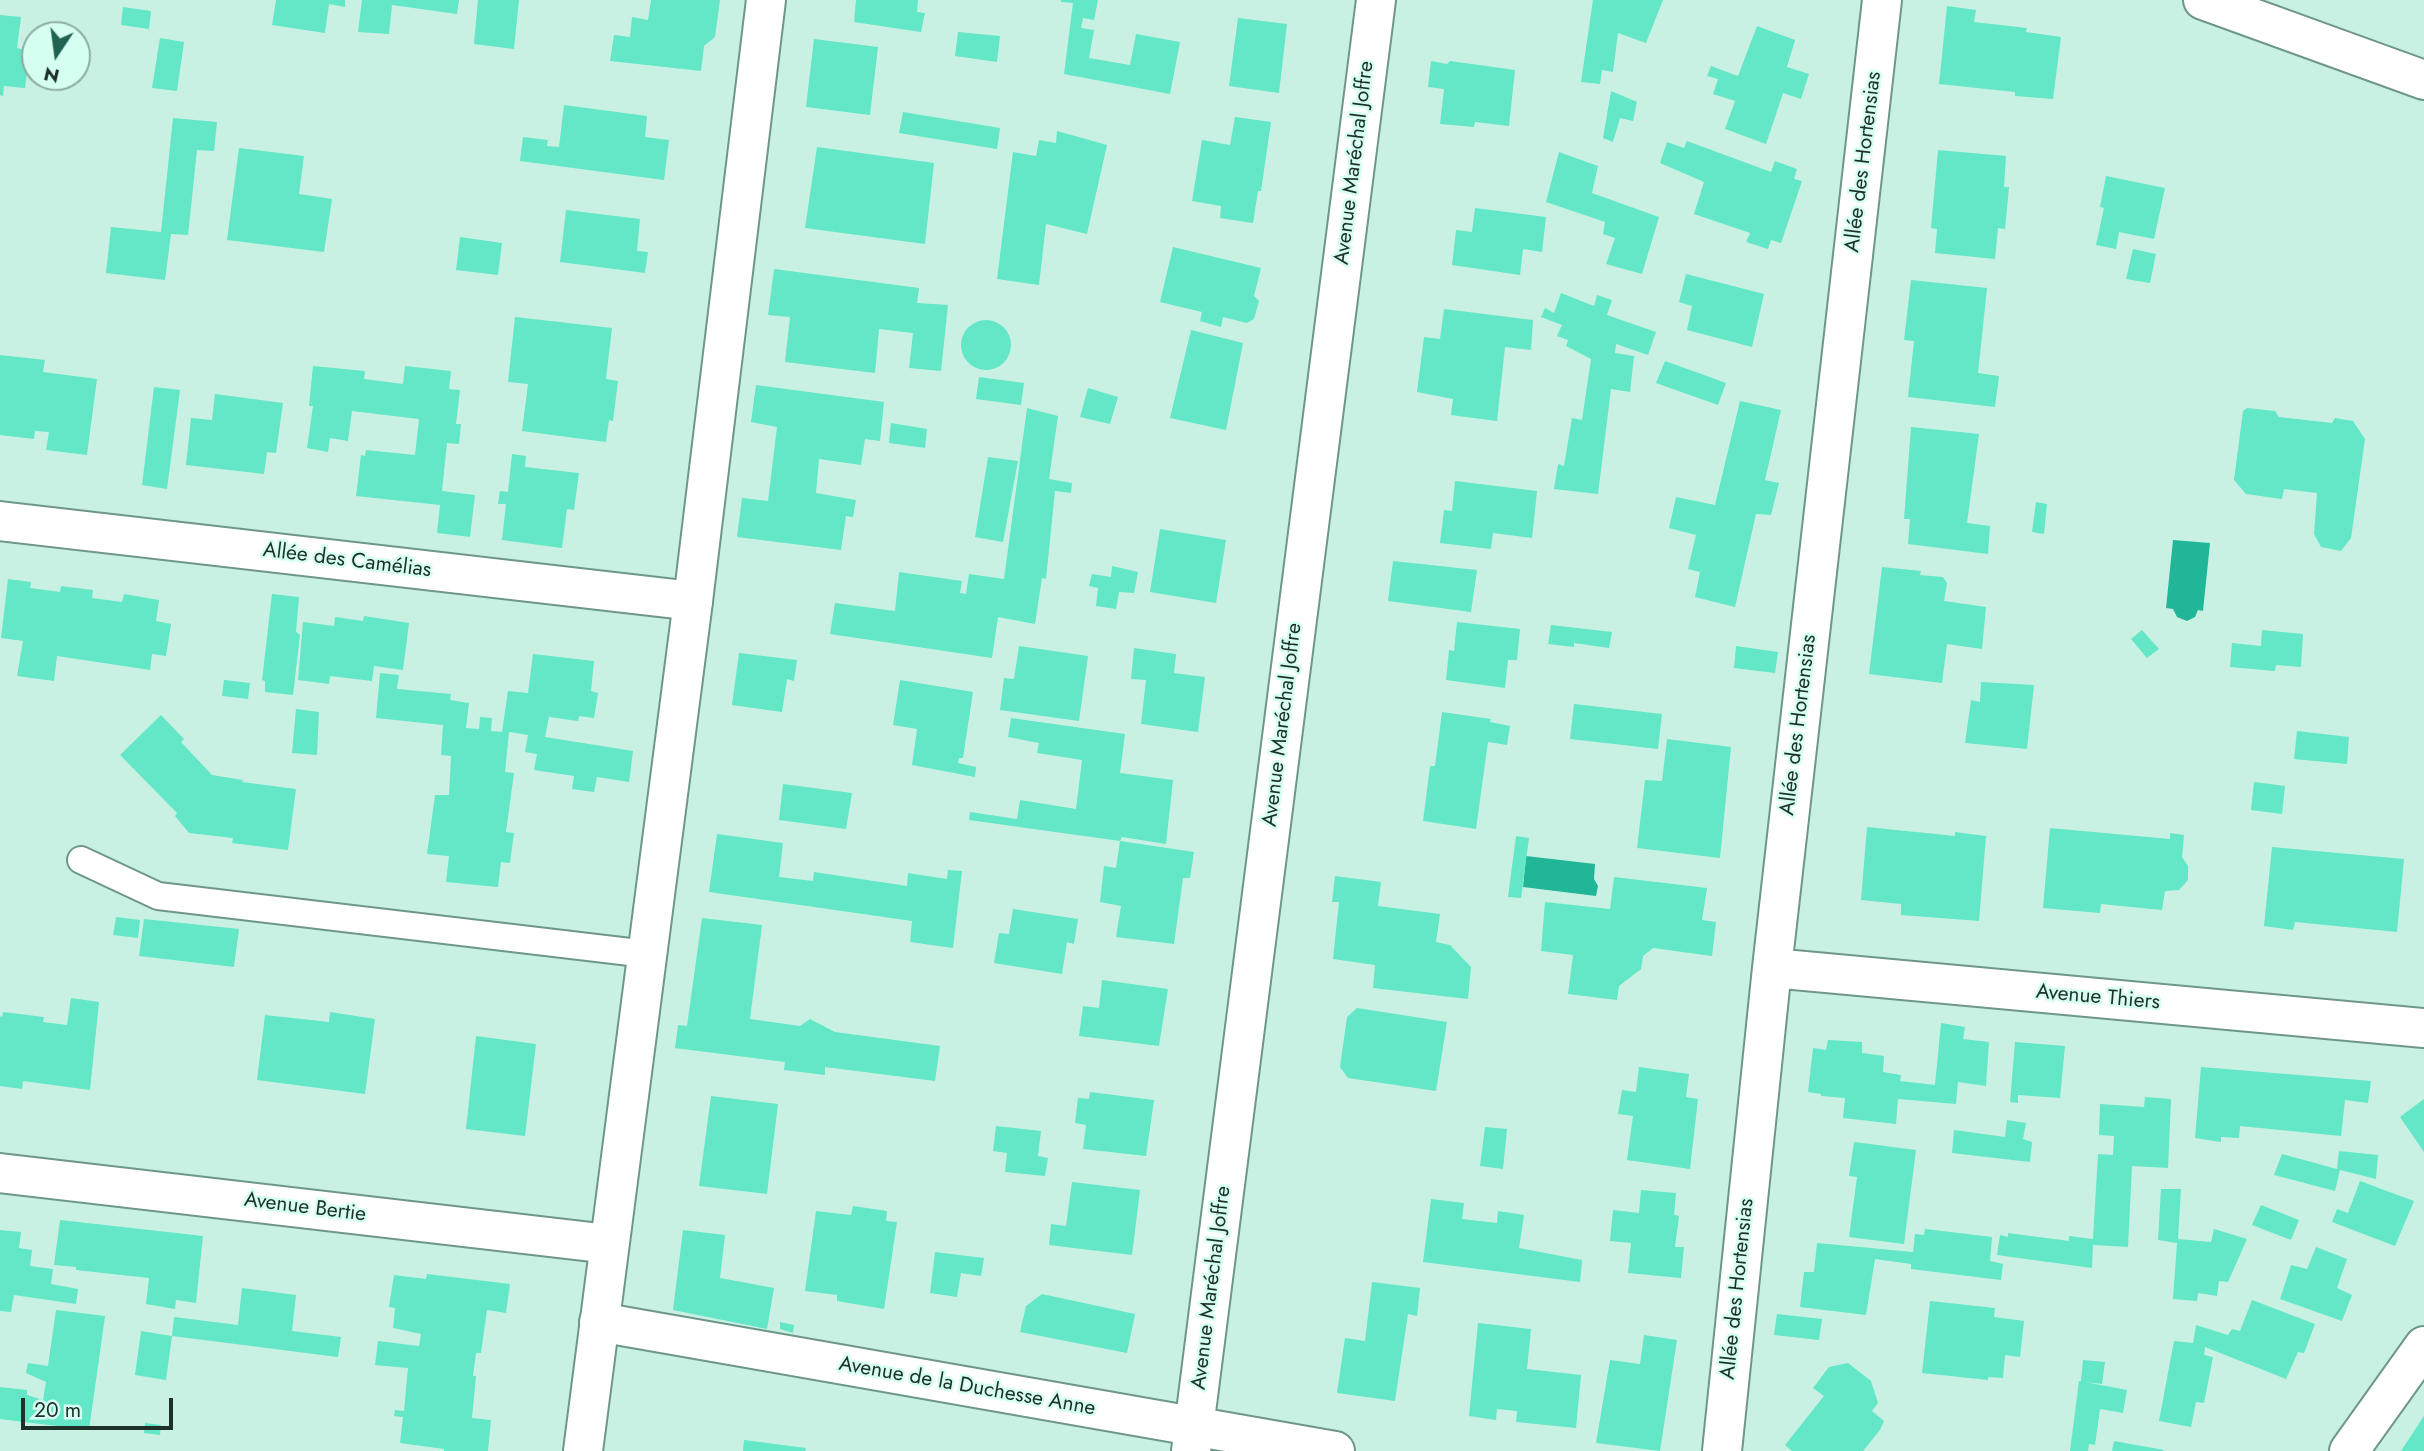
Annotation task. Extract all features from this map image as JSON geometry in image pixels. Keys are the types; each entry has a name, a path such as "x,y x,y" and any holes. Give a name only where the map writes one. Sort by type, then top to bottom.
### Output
{"street":[{"path":"583,1451 694,601 766,0"},
{"name":"Avenue Maréchal Joffre","path":"1192,1439 1376,0"},
{"name":"Allée des Hortensias","path":"1722,1451 1772,968 1882,0"},
{"path":"2203,0 2424,80"},
{"name":"Allée des Camélias","path":"0,521 694,601"},
{"name":"Avenue Thiers","path":"1772,968 2424,1027"},
{"name":"Avenue Bertie","path":"0,1173 609,1244"},
{"name":"Avenue de la Duchesse Anne","path":"599,1322 1192,1439 1335,1451"},
{"path":"2348,1451 2424,1346"}],"lane":[{"path":"81,860 158,896 647,954"}],"shaded area":[{"path":"2173,540 2210,543 2203,611 2198,610 2195,617 2187,621 2177,617 2173,609 2166,608"},
{"path":"1526,856 1595,864 1594,879 1598,886 1596,896 1523,887"}],"building":[{"path":"276,0 345,0 345,7 329,4 325,33 272,25"},
{"path":"362,0 459,0 457,14 392,5 389,34 358,32"},
{"path":"478,0 519,0 514,49 474,44"},
{"path":"651,0 720,0 715,37 704,46 701,71 610,61 614,35 630,37 632,17 648,20"},
{"path":"856,0 918,0 917,12 925,13 921,32 854,22"},
{"path":"1061,0 1098,0 1094,20 1083,18 1081,28 1094,30 1089,58 1130,65 1136,34 1180,42 1170,94 1064,74 1073,3"},
{"path":"1593,0 1663,0 1646,43 1618,33 1613,72 1602,70 1600,84 1581,82"},
{"path":"1947,6 1976,10 1974,22 2027,28 2026,32 2061,37 2053,99 1939,84"},
{"path":"123,7 151,11 149,29 121,25"},
{"path":"0,15 21,17 17,48 21,49 21,88 4,86 3,96 0,95"},
{"path":"1238,18 1287,24 1279,93 1229,86"},
{"path":"1757,26 1795,40 1787,67 1809,74 1801,99 1783,93 1766,144 1725,129 1735,101 1713,94 1718,79 1707,76 1711,66 1738,76"},
{"path":"958,32 1000,36 997,62 955,56"},
{"path":"160,38 184,42 177,91 152,88"},
{"path":"814,39 878,47 870,115 806,107"},
{"path":"1431,61 1515,70 1509,126 1475,122 1474,127 1440,124 1444,89 1428,87"},
{"path":"1611,91 1637,102 1633,121 1620,118 1613,142 1603,138"},
{"path":"564,105 647,116 645,137 669,140 664,180 520,161 523,137 548,140 547,146 559,147"},
{"path":"903,112 1000,128 997,149 899,133"},
{"path":"1235,117 1271,122 1261,191 1258,191 1253,223 1220,218 1221,206 1192,201 1202,140 1230,145"},
{"path":"173,118 217,122 214,151 197,150 188,235 171,234 165,280 106,273 111,227 161,232"},
{"path":"1057,131 1107,145 1087,234 1046,224 1039,285 997,279 1013,152 1036,156 1039,140 1056,143"},
{"path":"1687,141 1771,172 1775,161 1797,169 1794,179 1802,181 1781,243 1771,240 1768,249 1746,242 1750,233 1694,214 1704,182 1660,163 1667,142 1684,148"},
{"path":"817,147 934,163 925,244 805,228"},
{"path":"239,148 304,156 299,194 332,199 324,252 227,240"},
{"path":"1938,150 2006,156 2004,187 2009,187 2005,229 1998,228 1995,259 1935,253 1937,229 1931,228"},
{"path":"1559,152 1598,166 1592,193 1659,217 1642,274 1606,264 1615,238 1603,234 1605,222 1546,202"},
{"path":"2106,176 2165,188 2154,239 2119,232 2116,249 2096,245 2104,208 2100,207"},
{"path":"1475,208 1546,217 1542,252 1523,249 1520,275 1452,265 1456,230 1472,232"},
{"path":"566,210 640,219 637,251 648,252 645,273 560,262"},
{"path":"460,237 502,243 498,275 456,270"},
{"path":"1173,247 1261,268 1254,296 1259,301 1254,319 1247,323 1223,317 1221,327 1200,321 1202,312 1160,302"},
{"path":"2133,249 2156,254 2150,283 2126,279"},
{"path":"774,269 919,288 917,303 948,305 941,371 909,368 913,333 879,329 875,373 785,362 790,317 768,315"},
{"path":"1686,274 1764,294 1752,347 1687,330 1692,306 1679,302"},
{"path":"1911,280 1987,288 1978,373 1999,376 1995,407 1908,397 1914,341 1904,340"},
{"path":"1561,293 1594,306 1597,295 1612,300 1607,315 1656,332 1648,355 1616,344 1615,353 1634,356 1630,392 1611,389 1598,494 1554,489 1558,464 1564,466 1572,418 1582,420 1591,359 1566,346 1568,340 1557,336 1562,325 1541,317 1545,308 1554,313"},
{"path":"1444,309 1533,320 1531,350 1505,347 1497,421 1451,415 1453,399 1417,392 1424,337 1440,339"},
{"path":"515,317 612,328 606,379 618,381 613,421 609,420 606,442 522,431 528,384 508,382"},
{"path":"986,320 1004,327 1011,345 1004,363 986,370 968,363 961,345 968,327"},
{"path":"1191,330 1243,343 1226,430 1170,418"},
{"path":"0,355 45,360 43,372 97,379 87,455 46,450 49,432 35,431 34,439 0,435"},
{"path":"1665,361 1726,383 1718,405 1656,383"},
{"path":"313,366 365,371 364,379 403,384 405,366 451,371 449,389 460,390 456,424 461,424 459,444 447,443 442,491 475,495 470,537 437,533 440,505 356,496 361,455 365,456 366,450 415,455 419,419 352,411 348,441 330,438 328,452 307,448 313,406 309,406"},
{"path":"979,377 1024,383 1021,405 976,399"},
{"path":"756,385 884,402 880,441 865,439 861,465 819,459 816,493 856,500 853,517 846,516 841,550 737,537 742,498 768,501 777,427 751,422"},
{"path":"154,387 180,390 167,489 142,485"},
{"path":"1088,388 1118,397 1110,424 1080,417"},
{"path":"215,394 283,403 276,453 267,452 264,474 186,465 191,418 212,420"},
{"path":"1740,401 1781,410 1765,480 1779,483 1771,515 1756,514 1735,607 1695,597 1700,572 1688,569 1696,535 1669,528 1676,497 1715,505"},
{"path":"1027,408 1058,416 1049,479 1072,483 1071,493 1055,491 1046,579 1042,578 1035,624 998,617 992,658 830,634 835,603 895,611 899,572 962,581 960,593 966,594 969,574 1004,579"},
{"path":"2247,408 2275,411 2279,417 2332,423 2335,418 2353,421 2365,439 2351,538 2341,551 2321,547 2314,534 2317,493 2284,489 2282,499 2246,494 2234,480 2243,411"},
{"path":"891,423 927,429 925,448 889,443"},
{"path":"1911,427 1979,434 1967,523 1990,526 1988,554 1908,544 1910,519 1904,519"},
{"path":"512,454 526,456 525,467 579,473 574,510 567,509 562,548 502,540 506,504 498,504 500,491 508,492"},
{"path":"988,457 1018,461 1003,542 975,537"},
{"path":"1455,481 1537,491 1532,538 1493,533 1491,549 1440,543 1444,510 1452,511"},
{"path":"2036,502 2047,504 2044,534 2032,532"},
{"path":"1160,529 1226,540 1216,603 1150,592"},
{"path":"1393,561 1477,570 1471,612 1388,601"},
{"path":"1112,566 1138,572 1134,593 1119,592 1116,609 1096,606 1098,588 1089,586 1092,574 1111,577"},
{"path":"1882,567 1921,571 1920,575 1943,577 1947,583 1944,601 1986,607 1982,649 1947,644 1942,683 1869,674"},
{"path":"8,579 31,582 30,588 60,592 61,586 93,590 92,598 122,602 124,594 159,600 156,621 171,624 166,656 152,654 150,670 57,656 54,681 17,676 23,641 1,638"},
{"path":"272,594 299,597 296,632 300,635 293,695 265,692 265,681 262,680"},
{"path":"364,616 409,623 403,670 374,666 372,681 330,676 329,684 298,680 303,622 334,626 335,617 363,621"},
{"path":"1457,622 1520,629 1517,660 1508,660 1505,688 1446,680 1449,650 1454,651"},
{"path":"1551,625 1612,632 1609,648 1574,643 1574,647 1548,644"},
{"path":"2142,630 2159,649 2147,658 2131,639"},
{"path":"2262,630 2303,634 2301,667 2276,665 2275,671 2230,667 2232,643 2261,646"},
{"path":"1019,646 1088,656 1079,721 1000,710 1004,678 1014,679"},
{"path":"1736,646 1778,652 1775,673 1734,668"},
{"path":"1134,648 1176,654 1174,673 1205,677 1198,732 1141,724 1146,680 1131,679"},
{"path":"739,653 797,660 794,681 787,679 782,712 732,705"},
{"path":"533,654 594,661 591,691 598,693 594,718 579,716 578,721 549,717 545,737 633,751 629,782 597,777 594,792 572,789 574,776 534,770 537,754 525,752 528,735 509,732 505,772 514,773 506,832 514,833 510,863 501,862 498,887 446,882 449,856 427,854 435,795 449,795 451,756 441,755 443,725 376,718 380,673 399,675 397,689 451,694 450,700 469,703 466,728 479,729 480,717 492,718 491,731 502,732 508,691 528,693"},
{"path":"224,680 250,683 248,699 222,696"},
{"path":"900,680 973,692 963,758 959,758 958,763 976,767 975,777 912,765 917,729 893,725"},
{"path":"1981,682 2034,685 2027,749 1965,743 1971,700 1980,702"},
{"path":"1574,704 1662,714 1658,749 1570,739"},
{"path":"296,709 319,712 317,755 292,753"},
{"path":"1442,712 1491,719 1490,722 1510,726 1507,745 1488,742 1476,829 1423,821 1430,766 1435,766"},
{"path":"161,715 184,739 181,742 212,775 296,789 288,850 232,843 233,838 189,833 175,816 177,813 120,755"},
{"path":"1011,718 1125,734 1120,773 1173,780 1166,844 1122,837 1120,841 969,820 970,812 1017,819 1020,800 1076,809 1082,760 1037,753 1039,743 1008,737"},
{"path":"2297,731 2349,737 2347,764 2294,759"},
{"path":"1667,739 1731,747 1720,858 1637,848 1645,780 1662,781"},
{"path":"2254,782 2285,786 2282,814 2251,810"},
{"path":"783,784 852,793 846,829 779,820"},
{"path":"1867,827 1955,836 1955,832 1986,836 1979,921 1901,915 1901,904 1861,900"},
{"path":"2050,828 2170,839 2170,833 2184,835 2182,857 2188,866 2188,880 2179,890 2165,891 2162,910 2101,904 2100,913 2043,908"},
{"path":"717,834 783,843 779,877 813,881 814,872 907,886 908,873 947,879 948,870 962,871 953,948 910,942 912,921 709,892"},
{"path":"1516,836 1529,838 1521,898 1508,897"},
{"path":"1120,841 1194,852 1190,878 1183,878 1174,944 1116,937 1121,906 1100,902 1104,866 1116,868"},
{"path":"2272,847 2404,859 2397,932 2295,922 2293,930 2264,926"},
{"path":"1335,876 1381,882 1378,906 1440,914 1436,942 1450,945 1471,967 1468,999 1373,988 1375,965 1333,959 1339,902 1332,902"},
{"path":"1614,877 1707,888 1702,920 1716,922 1712,956 1653,948 1643,956 1641,969 1619,986 1617,1000 1568,994 1573,955 1541,951 1545,902 1610,909"},
{"path":"1013,909 1078,919 1074,944 1067,942 1062,974 994,963 999,933 1009,934"},
{"path":"116,917 140,920 138,938 113,935"},
{"path":"702,918 762,925 750,1019 800,1026 810,1019 835,1032 940,1046 935,1081 825,1067 825,1075 784,1070 785,1062 675,1048 678,1025 687,1026"},
{"path":"144,919 239,929 234,967 139,956"},
{"path":"1102,980 1168,989 1159,1046 1079,1036 1083,1006 1099,1008"},
{"path":"71,998 99,1002 90,1090 23,1081 22,1089 0,1086 0,1016 2,1017 3,1012 44,1017 43,1022 67,1025"},
{"path":"1357,1008 1447,1022 1436,1091 1348,1078 1340,1067 1347,1017"},
{"path":"330,1012 375,1019 365,1094 257,1080 265,1015 329,1022"},
{"path":"1941,1023 1965,1027 1963,1039 1989,1042 1986,1086 1958,1082 1956,1104 1898,1099 1896,1124 1843,1118 1845,1098 1808,1092 1813,1048 1826,1050 1828,1040 1862,1042 1862,1053 1884,1056 1883,1072 1901,1075 1900,1081 1935,1085"},
{"path":"476,1036 536,1044 525,1136 466,1129"},
{"path":"2015,1042 2065,1046 2060,1098 2018,1095 2018,1103 2010,1102"},
{"path":"1639,1067 1689,1074 1686,1097 1698,1099 1690,1169 1627,1160 1633,1116 1618,1114 1622,1090 1636,1092"},
{"path":"2201,1067 2371,1081 2368,1103 2345,1100 2341,1136 2240,1126 2239,1138 2221,1137 2221,1142 2195,1138"},
{"path":"1090,1092 1154,1100 1146,1156 1083,1149 1086,1125 1075,1123 1078,1098 1089,1099"},
{"path":"711,1096 778,1104 767,1194 699,1186"},
{"path":"2145,1097 2171,1099 2168,1168 2132,1166 2128,1247 2093,1245 2092,1268 1997,1255 2000,1235 2008,1237 2008,1233 2069,1241 2069,1236 2093,1239 2098,1154 2113,1155 2114,1136 2099,1135 2100,1104 2144,1107"},
{"path":"2424,1099 2424,1152 2400,1117"},
{"path":"2007,1120 2026,1123 2023,1139 2032,1142 2030,1162 1952,1153 1954,1130 2005,1137"},
{"path":"996,1126 1041,1131 1038,1156 1048,1158 1045,1176 1005,1172 1007,1153 993,1151"},
{"path":"1485,1127 1507,1129 1503,1169 1480,1166"},
{"path":"1854,1142 1916,1150 1904,1244 1849,1237 1857,1177 1849,1176"},
{"path":"2339,1151 2378,1155 2376,1179 2340,1170 2335,1191 2274,1175 2282,1154 2337,1169"},
{"path":"2360,1181 2414,1201 2395,1246 2332,1222 2337,1209 2348,1213"},
{"path":"1072,1182 1140,1190 1132,1255 1049,1245 1051,1224 1066,1226"},
{"path":"2161,1189 2181,1189 2178,1239 2211,1242 2214,1229 2247,1239 2228,1282 2219,1281 2217,1296 2198,1293 2197,1301 2173,1299 2177,1243 2158,1240"},
{"path":"1641,1190 1676,1193 1674,1215 1679,1216 1675,1247 1684,1247 1681,1278 1628,1273 1631,1243 1610,1241 1613,1210 1639,1213"},
{"path":"1431,1199 1464,1203 1462,1219 1497,1223 1498,1211 1524,1215 1519,1248 1582,1260 1580,1282 1423,1262"},
{"path":"2261,1205 2299,1220 2291,1240 2252,1225"},
{"path":"853,1206 887,1211 886,1221 897,1222 884,1309 837,1301 837,1295 805,1291 816,1211 851,1215"},
{"path":"60,1220 203,1236 196,1303 176,1300 175,1309 146,1304 149,1278 54,1265"},
{"path":"1925,1229 1992,1237 1990,1261 2003,1264 2001,1280 1911,1269 1911,1264 1875,1259 1866,1315 1800,1307 1804,1272 1814,1272 1817,1243 1913,1252 1915,1234 1924,1235"},
{"path":"0,1230 21,1232 19,1248 32,1250 30,1266 53,1269 51,1284 78,1289 76,1304 14,1295 11,1312 0,1311"},
{"path":"683,1230 725,1235 720,1278 774,1288 767,1329 673,1310"},
{"path":"2316,1247 2347,1259 2337,1288 2352,1295 2342,1321 2280,1299 2291,1265 2307,1269"},
{"path":"935,1252 984,1258 981,1276 961,1273 957,1297 930,1293"},
{"path":"427,1274 510,1284 506,1313 487,1310 481,1353 476,1353 472,1418 491,1420 488,1451 444,1451 400,1443 403,1417 394,1416 395,1410 404,1411 408,1368 375,1365 378,1341 419,1346 421,1334 393,1328 395,1308 389,1307 394,1275 426,1279"},
{"path":"1372,1282 1420,1288 1417,1316 1408,1314 1395,1401 1337,1393 1345,1338 1365,1341"},
{"path":"242,1288 296,1295 292,1331 341,1337 338,1357 172,1336 174,1317 238,1325"},
{"path":"1042,1294 1135,1314 1127,1353 1020,1332 1026,1306"},
{"path":"2252,1300 2315,1324 2304,1353 2298,1352 2286,1379 2205,1347 2204,1355 2213,1357 2204,1403 2196,1402 2191,1427 2159,1421 2174,1341 2193,1343 2196,1325 2228,1335 2232,1329 2240,1331"},
{"path":"1930,1301 1995,1308 1994,1317 2024,1321 2020,1357 2005,1355 2003,1378 1988,1377 1988,1380 1922,1373"},
{"path":"56,1310 105,1316 89,1430 0,1419 0,1387 27,1390 27,1395 43,1400 46,1382 26,1373 28,1363 48,1366"},
{"path":"1777,1314 1822,1319 1819,1340 1774,1335"},
{"path":"780,1322 794,1325 793,1333 780,1329"},
{"path":"1478,1323 1531,1329 1527,1369 1581,1375 1576,1428 1516,1422 1517,1411 1497,1409 1496,1420 1469,1416"},
{"path":"141,1331 172,1336 166,1380 135,1375"},
{"path":"1644,1335 1677,1340 1660,1451 1596,1443 1610,1360 1640,1364"},
{"path":"2083,1360 2105,1362 2102,1384 2085,1382 2127,1390 2123,1413 2100,1409 2095,1445 2089,1444 2088,1451 2070,1451 2081,1381"},
{"path":"1848,1363 1871,1381 1878,1403 1872,1411 1884,1421 1880,1430 1863,1451 1792,1451 1785,1445 1824,1396 1813,1388 1829,1367"},
{"path":"2424,1416 2424,1451 2401,1451"},
{"path":"145,1423 161,1425 160,1435 144,1433"},
{"path":"744,1440 806,1448 805,1451 743,1451"},
{"path":"2114,1441 2164,1450 2112,1451"}]}
